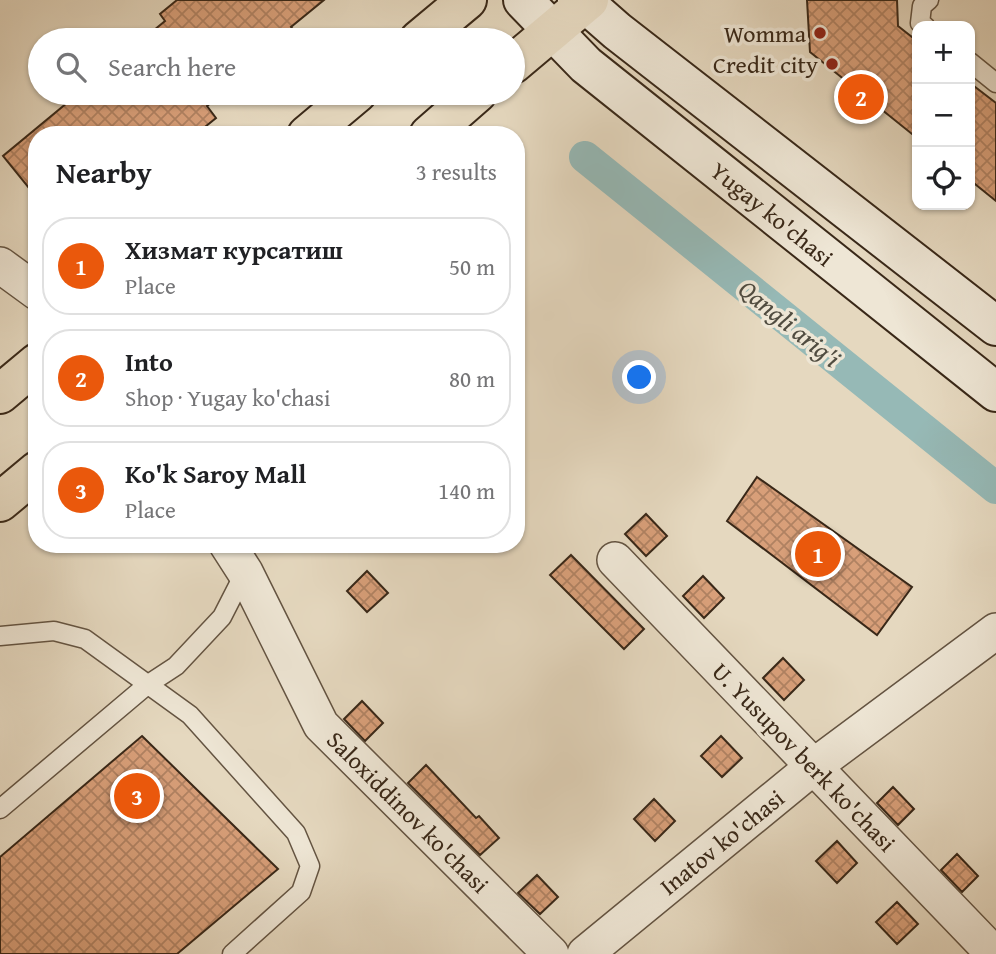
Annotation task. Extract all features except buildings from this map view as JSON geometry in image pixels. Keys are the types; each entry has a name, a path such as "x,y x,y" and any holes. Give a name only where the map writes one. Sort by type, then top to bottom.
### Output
{"main road":[{"path":"433,28 467,0"},
{"path":"523,0 581,11"},
{"path":"525,55 581,11"},
{"name":"Yugay ko'chasi","path":"581,11 582,61 996,392"},
{"name":"Yugay ko'chasi","path":"581,11 996,327"},
{"path":"318,126 343,105"},
{"path":"439,126 463,105"},
{"path":"0,394 28,371"},
{"path":"0,502 28,479"}],"street":[{"path":"0,265 28,285"},
{"name":"Saloxiddinov ko'chasi","path":"236,558 321,725 551,954"},
{"name":"U. Yusupov berk ko'chasi","path":"615,560 994,954"},
{"name":"Inatov ko'chasi","path":"585,954 813,767 996,631"}],"lane":[{"path":"920,21 922,6 929,0"},
{"path":"975,66 996,83"},
{"path":"0,809 147,685 176,666 222,617 236,558"},
{"path":"0,636 54,631 85,639 190,715 296,833 310,866 301,892 232,954"}],"waterway":[{"name":"Qangli arig'i","path":"585,157 996,488"}],"place":[{"name":"Womma","path":"820,33"},
{"name":"Credit city","path":"832,64"},
{"name":"Into","path":"861,97"},
{"name":"Хизмат курсатиш","path":"818,554"},
{"name":"Ko'k Saroy Mall","path":"137,796"}]}
